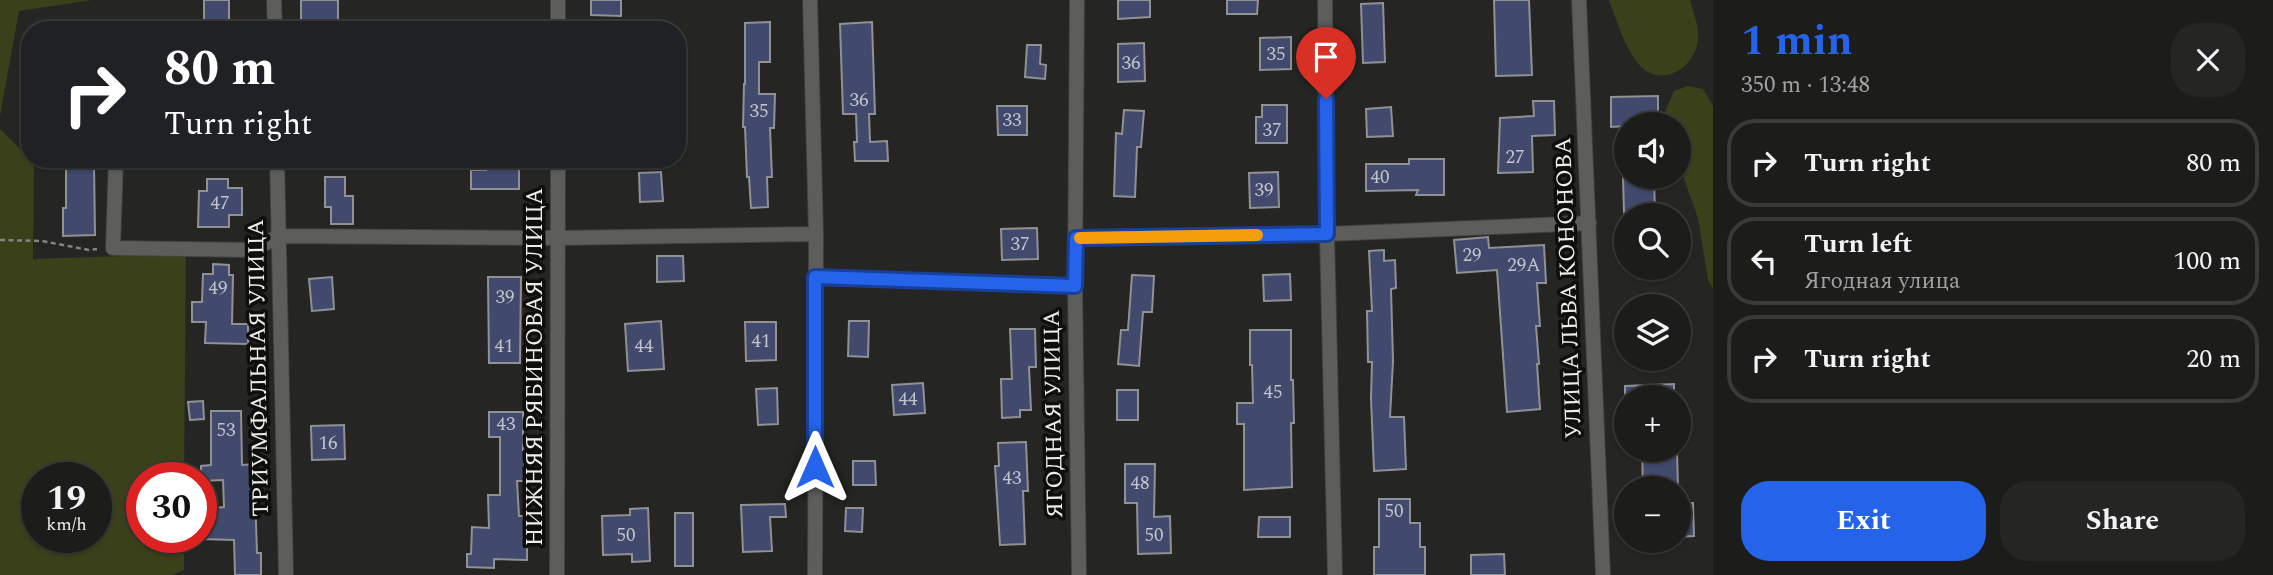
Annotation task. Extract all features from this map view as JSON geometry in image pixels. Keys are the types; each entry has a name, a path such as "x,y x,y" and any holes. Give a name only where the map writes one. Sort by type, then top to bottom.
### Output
{"street":[{"path":"274,0 275,21"},
{"path":"558,0 558,21"},
{"path":"810,0 816,234 815,575"},
{"name":"ЯГОДНАЯ УЛИЦА","path":"1077,0 1075,286 1079,575"},
{"path":"1325,0 1335,575"},
{"name":"УЛИЦА ЛЬВА КОНОНОВА","path":"1579,0 1603,575"},
{"path":"116,168 113,248 253,250 279,236 558,238 816,234"},
{"name":"ТРИУМФАЛЬНАЯ УЛИЦА","path":"277,168 286,575"},
{"name":"НИЖНЯЯ РЯБИНОВАЯ УЛИЦА","path":"557,575 558,168"},
{"path":"1076,238 1327,234 1589,223"},
{"path":"815,277 1075,286"}],"path":[{"path":"0,240 42,241 89,250 113,248"}],"green space":[{"path":"0,0 92,0 19,11 0,116"},
{"path":"1609,0 1690,0 1697,23 1698,38 1697,47 1688,62 1674,73 1666,75 1657,75 1641,67 1624,39"},
{"path":"1688,86 1703,89 1713,106 1713,289 1708,280 1698,218 1688,189 1691,189 1691,112 1665,112 1674,91"},
{"path":"0,129 21,150 21,168 34,168 33,259 186,254 184,462 126,462 126,553 184,553 184,570 172,575 0,575"}],"building":[{"path":"204,0 229,0 229,21 204,21"},
{"path":"301,0 338,0 338,21 301,21"},
{"path":"591,0 621,0 621,16 591,15"},
{"path":"1118,0 1150,0 1150,17 1118,19"},
{"path":"1227,0 1258,0 1257,14 1227,14"},
{"path":"1494,0 1529,0 1532,75 1496,76"},
{"path":"1383,3 1385,62 1363,63 1361,4"},
{"path":"770,22 770,62 759,62 759,94 775,94 774,128 770,128 772,177 767,177 768,207 751,208 743,127 745,23"},
{"path":"872,22 875,114 869,114 870,142 887,141 888,161 855,161 856,114 843,114 840,24"},
{"path":"1291,37 1291,69 1260,70 1260,38"},
{"path":"1144,43 1145,81 1118,82 1118,44"},
{"path":"1027,45 1041,45 1040,64 1046,65 1045,79 1025,77"},
{"path":"1658,96 1658,112 1614,112 1614,127 1611,127 1611,97"},
{"path":"1533,101 1554,101 1555,135 1532,136 1533,172 1498,173 1500,118 1534,116"},
{"path":"1262,105 1287,105 1287,143 1256,143 1256,117 1262,117"},
{"path":"997,106 1027,106 1027,135 998,135"},
{"path":"1391,107 1393,136 1367,137 1366,109"},
{"path":"1124,110 1144,111 1141,147 1137,147 1135,197 1114,196 1116,133 1122,134"},
{"path":"1409,159 1444,159 1444,195 1416,195 1418,190 1366,191 1366,164 1409,164"},
{"path":"66,168 94,168 95,235 63,236 63,208 66,208"},
{"path":"519,168 519,189 471,189 471,170"},
{"path":"661,172 663,201 640,202 639,173"},
{"path":"1278,172 1279,207 1250,208 1249,173"},
{"path":"325,177 345,177 345,196 353,196 353,224 331,224 331,207 325,207"},
{"path":"207,179 228,179 228,188 242,188 242,215 229,215 229,227 198,227 199,191 207,191"},
{"path":"1623,189 1654,189 1655,203 1624,203"},
{"path":"1037,228 1038,259 1002,260 1001,229"},
{"path":"1488,237 1489,248 1544,245 1546,283 1537,283 1540,409 1507,412 1497,270 1457,273 1454,240"},
{"path":"1384,250 1384,261 1395,260 1396,288 1391,289 1393,361 1390,417 1404,417 1406,469 1374,471 1372,362 1368,362 1367,311 1372,311 1369,251"},
{"path":"657,256 683,256 684,281 657,282"},
{"path":"213,264 229,265 229,275 233,275 232,324 248,324 248,344 205,343 206,322 192,322 192,302 202,302 203,274 213,274"},
{"path":"1290,274 1291,300 1264,301 1263,275"},
{"path":"1132,275 1154,276 1152,312 1143,312 1139,366 1118,364 1121,330 1128,330"},
{"path":"332,277 334,309 312,311 309,279"},
{"path":"488,277 521,277 520,363 489,363"},
{"path":"661,321 664,369 628,371 625,324"},
{"path":"849,321 869,321 868,357 848,356"},
{"path":"745,322 776,322 776,360 746,361"},
{"path":"1010,329 1035,329 1036,367 1029,367 1031,410 1020,410 1020,417 1002,418 1001,379 1012,379"},
{"path":"1250,330 1291,330 1294,423 1291,423 1292,487 1244,490 1244,424 1237,424 1237,403 1253,403"},
{"path":"923,383 925,413 894,415 892,385"},
{"path":"777,388 778,424 758,425 756,389"},
{"path":"1117,390 1138,390 1138,420 1117,420"},
{"path":"203,401 204,419 190,420 188,402"},
{"path":"211,411 241,411 242,465 254,464 257,553 261,553 261,575 235,575 234,540 217,539 217,508 224,507 223,480 217,480 217,462 211,462"},
{"path":"489,412 523,412 523,450 532,450 532,481 517,481 519,516 527,516 527,560 494,559 494,568 467,567 467,554 471,554 472,527 489,528 488,495 500,495 500,437 489,437"},
{"path":"344,425 345,459 312,460 311,426"},
{"path":"1026,442 1028,491 1023,491 1025,544 1000,545 995,466 999,466 998,443"},
{"path":"853,461 875,461 876,485 853,485"},
{"path":"1642,462 1677,462 1678,476 1643,476"},
{"path":"1125,464 1155,464 1154,517 1170,516 1171,553 1138,554 1137,503 1125,503"},
{"path":"1379,499 1410,499 1410,523 1420,523 1420,547 1425,547 1425,575 1374,575 1374,547 1379,547"},
{"path":"1691,503 1693,503 1694,536 1691,536"},
{"path":"785,504 786,517 770,517 772,551 743,552 741,505"},
{"path":"648,508 650,561 632,562 632,554 603,555 602,516 630,515 630,509"},
{"path":"846,508 863,508 862,532 845,531"},
{"path":"675,513 693,513 693,566 675,566"},
{"path":"1259,517 1290,517 1290,537 1258,537"},
{"path":"1504,554 1505,575 1471,575 1471,555"}],"slow traffic":[{"path":"1080,238 1257,235"}],"route":[{"path":"815,467 815,277 1075,286 1076,238 1327,234 1326,99"}]}
